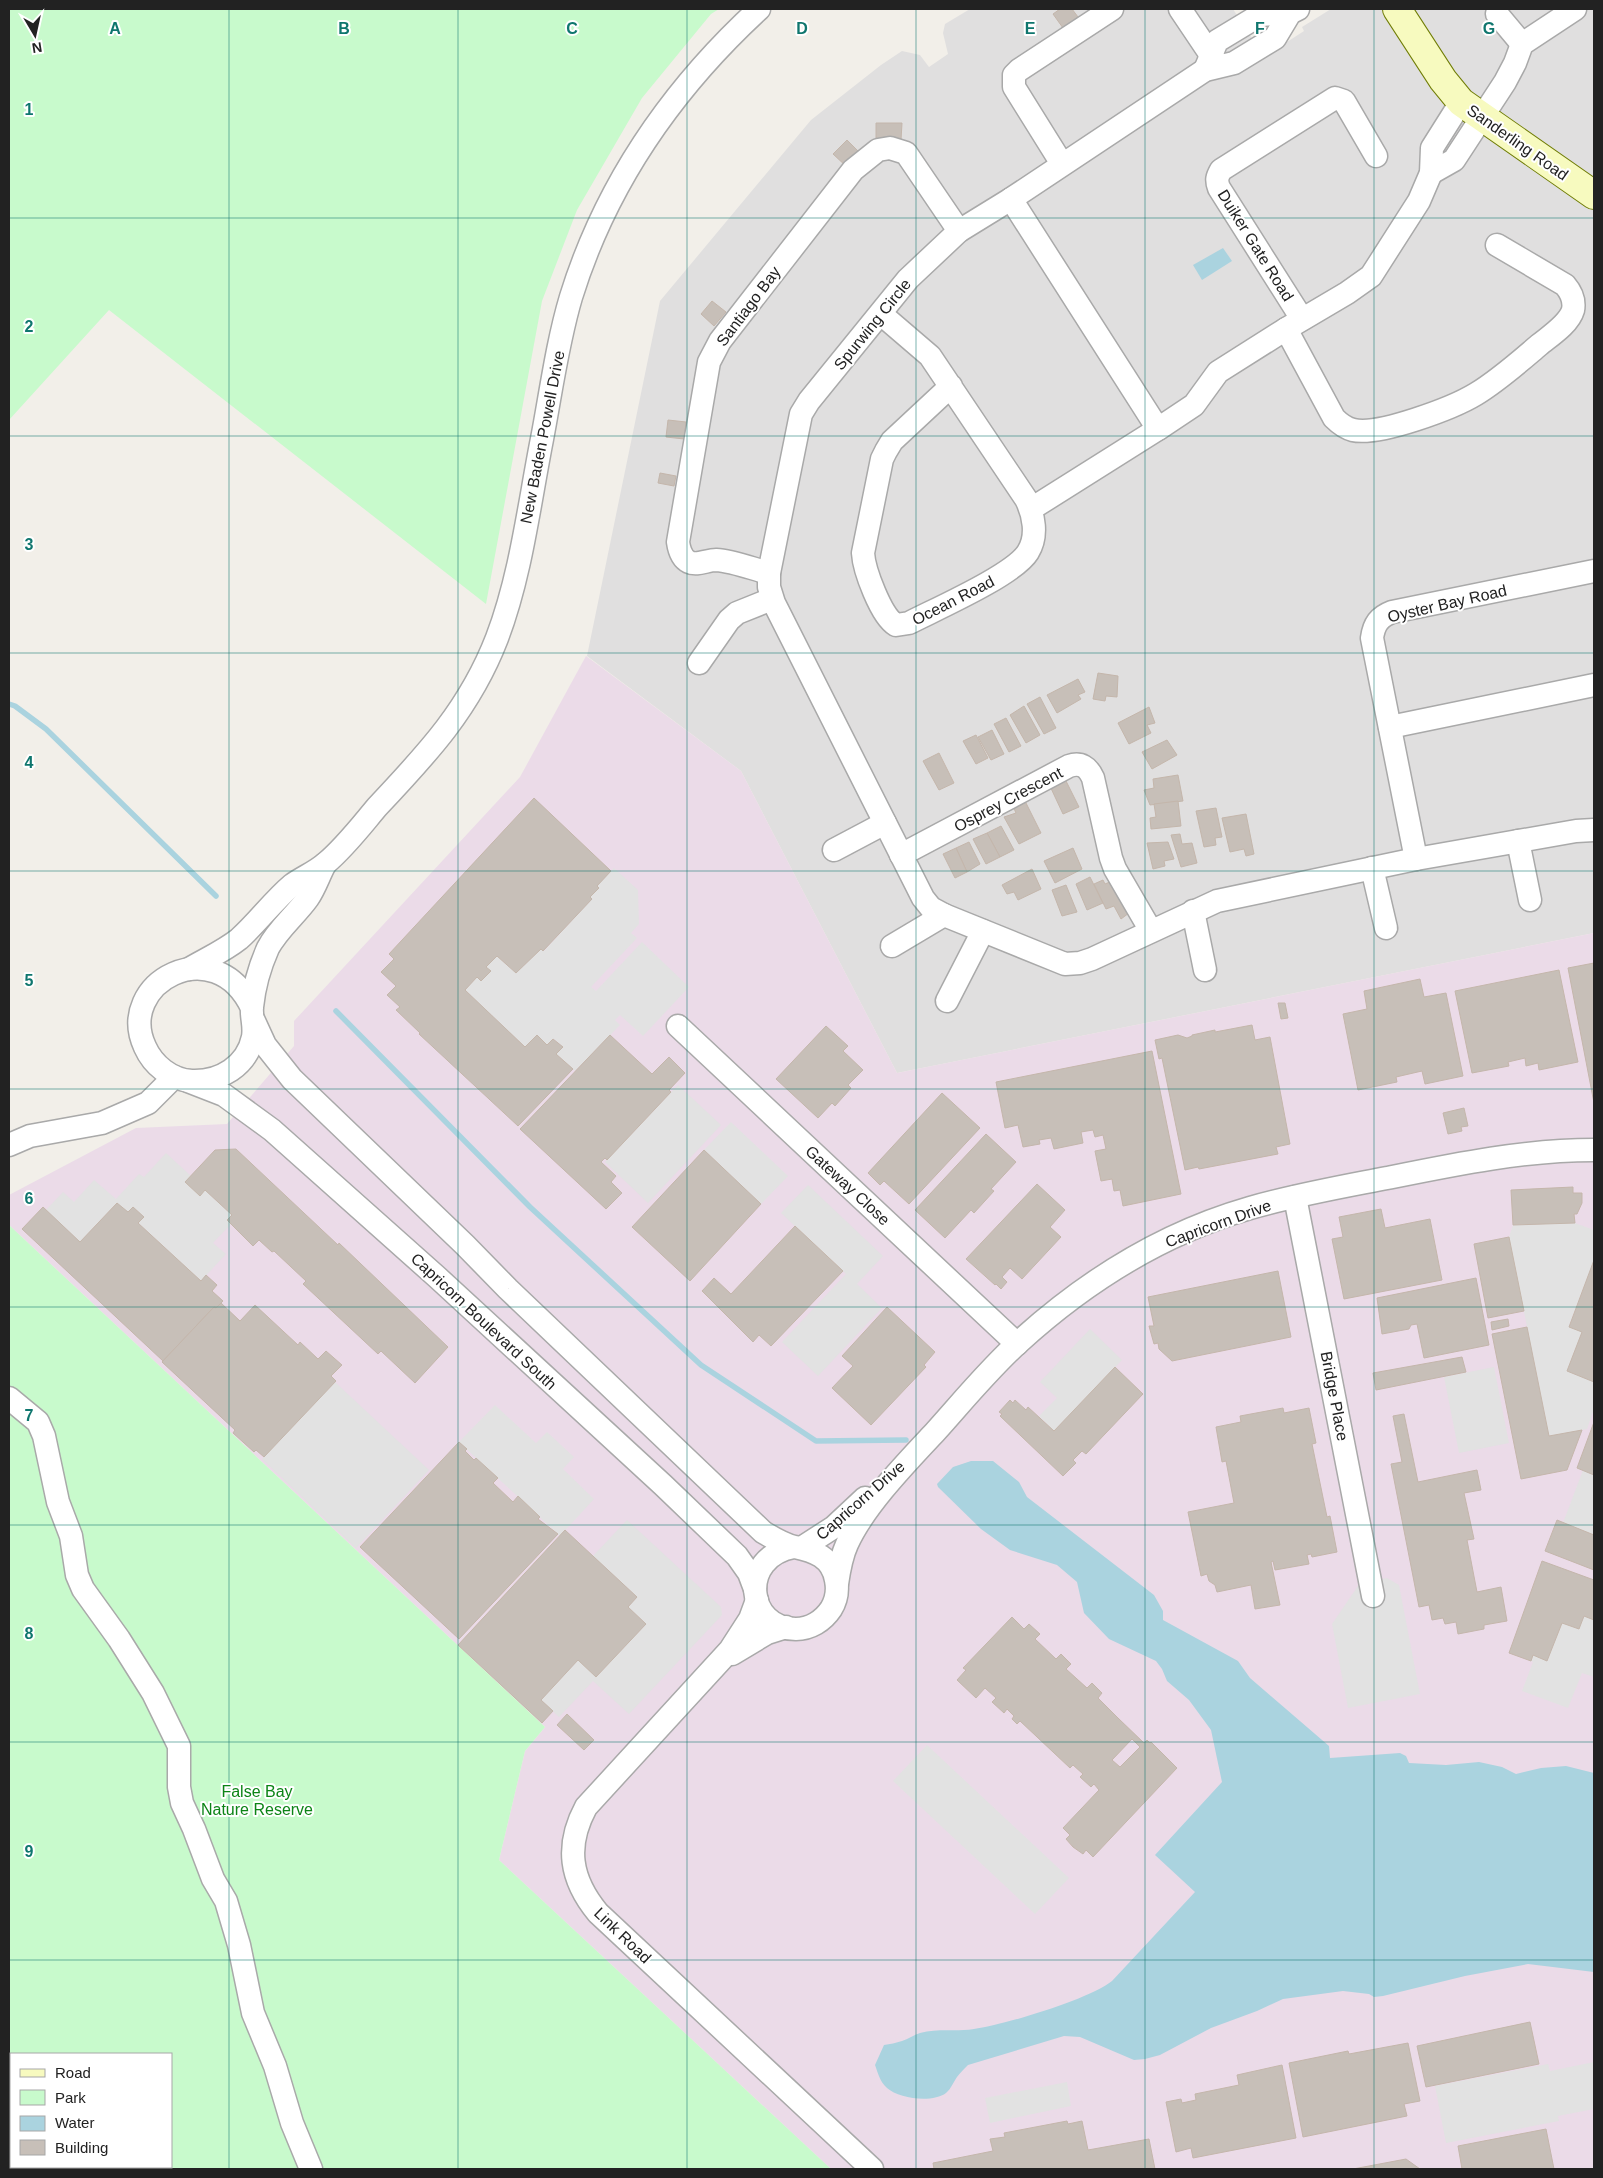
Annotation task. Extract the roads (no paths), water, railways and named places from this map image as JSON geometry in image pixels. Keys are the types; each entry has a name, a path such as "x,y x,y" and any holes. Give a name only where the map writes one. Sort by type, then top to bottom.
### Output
{"street":[{"name":"New Baden Powell Drive","path":"253,1015 258,976 269,947 281,928 308,898 326,864 430,751 459,713 484,669 506,612 562,334 587,250 606,206 624,172 670,105 703,64 759,9"},
{"path":"1062,164 1014,87 1014,75 1112,9"},
{"path":"1180,9 1212,64"},
{"name":"Sanderling Road","path":"1396,9 1443,80 1471,110 1594,195"},
{"path":"1497,14 1522,44 1575,9"},
{"name":"Spurwing Circle","path":"1151,931 1080,964 1064,964 930,908 922,898 772,599 769,587 769,573 800,414 908,279 960,231 1212,64 1234,63 1275,38 1294,11"},
{"name":"Duiker Gate Road","path":"1031,509 1194,405 1218,372 1294,324 1347,294 1371,276 1419,201 1431,173 1454,160 1471,110 1512,70 1522,44"},
{"name":"Duiker Gate Road","path":"1376,156 1344,101 1335,98 1221,170 1217,176 1219,188 1294,324 1334,418 1342,426 1354,431 1367,430 1409,422 1434,414 1476,394 1505,374 1560,326 1573,310 1574,301 1566,285 1497,245"},
{"name":"Santiago Bay","path":"769,573 716,560 696,564 689,562 683,557 678,549 709,362 720,341 853,170 878,150 890,148 906,153 960,231"},
{"path":"1011,199 1158,429"},
{"name":"Ocean Road","path":"881,314 924,349 951,386 1031,509 1033,521 1032,542 1028,551 1010,570 909,623 896,625 888,618 868,578 863,563 863,553 882,459 892,441 951,386"},
{"name":"Oyster Bay Road","path":"1416,859 1372,638 1373,628 1377,621 1384,615 1594,571"},
{"path":"699,662 729,620 737,613 772,599"},
{"path":"1390,727 1594,686"},
{"name":"Osprey Crescent","path":"901,855 1069,766 1080,764 1086,768 1093,778 1115,869 1151,931"},
{"path":"834,850 884,823"},
{"path":"1151,931 1217,901 1416,859 1576,831 1594,830"},
{"path":"1518,842 1530,900"},
{"name":"New Baden Powell Drive","path":"189,968 225,949 239,938 292,885 326,864"},
{"path":"1372,868 1386,928"},
{"path":"1193,911 1205,970"},
{"path":"892,946 944,915"},
{"path":"947,1000 983,931"},
{"path":"253,1015 253,1036 249,1050 241,1062 230,1072 217,1078 203,1081 181,1079 162,1069 152,1059 144,1046 140,1032 144,1003 152,990 162,980 175,972 189,968 205,968 221,973 234,982 245,994 265,1045 292,1079 465,1245 508,1289 764,1532 799,1547 812,1550 826,1560 835,1576 837,1584 833,1606 820,1621 803,1628 786,1628 767,1618 756,1594 760,1568 774,1553 799,1547"},
{"name":"Gateway Close","path":"678,1026 1017,1344"},
{"path":"9,1145 30,1136 102,1123 148,1103 181,1079"},
{"name":"Capricorn Boulevard South","path":"181,1079 224,1095 272,1130 437,1277 738,1556 749,1573 756,1594"},
{"name":"Capricorn Drive","path":"837,1584 842,1558 862,1518 916,1452 1017,1344 1088,1286 1154,1246 1224,1216 1295,1197 1511,1154 1594,1150"},
{"name":"Bridge Place","path":"1295,1197 1373,1596"},
{"path":"9,1398 38,1422 44,1436 58,1502 72,1536 77,1576 83,1589 119,1639 153,1693 179,1746 179,1787 182,1803 213,1879 226,1901 240,1945 246,1985 253,2013 275,2066 292,2123 311,2169"},
{"name":"Capricorn Drive","path":"799,1547 834,1527 916,1452"},
{"name":"Link Road","path":"756,1594 750,1618 741,1635 717,1665 594,1795 586,1807 579,1819 574,1839 573,1860 576,1875 581,1889 598,1913 872,2169"},
{"name":"Link Road","path":"717,1665 767,1633 786,1628"}],"water":[{"path":"1223,248 1232,261 1202,280 1193,265"},
{"path":"971,1461 993,1461 1019,1482 1027,1497 1154,1595 1163,1611 1163,1620 1238,1661 1250,1678 1329,1746 1330,1758 1400,1753 1406,1756 1409,1763 1446,1765 1479,1762 1502,1767 1516,1774 1541,1768 1566,1766 1594,1773 1594,1972 1528,1964 1465,1976 1383,1996 1374,1997 1369,1994 1343,1991 1283,1999 1211,2028 1160,2055 1145,2059 1134,2060 1080,2037 1064,2036 968,2065 948,2091 940,2096 925,2099 908,2097 892,2092 887,2088 881,2080 875,2065 884,2045 927,2032 988,2027 1025,2017 1085,1996 1112,1981 1195,1892 1155,1855 1222,1782 1211,1730 1189,1700 1167,1681 1156,1661 1109,1639 1084,1613 1077,1582 1057,1565 1010,1550 981,1529 938,1487 937,1484 953,1467"}],"waterway":[{"path":"9,704 15,706 46,729 216,896"},
{"path":"336,1011 530,1207 701,1365 816,1441 906,1440"}],"park label":[{"name":"False Bay Nature Reserve","path":"257,1800"}]}
